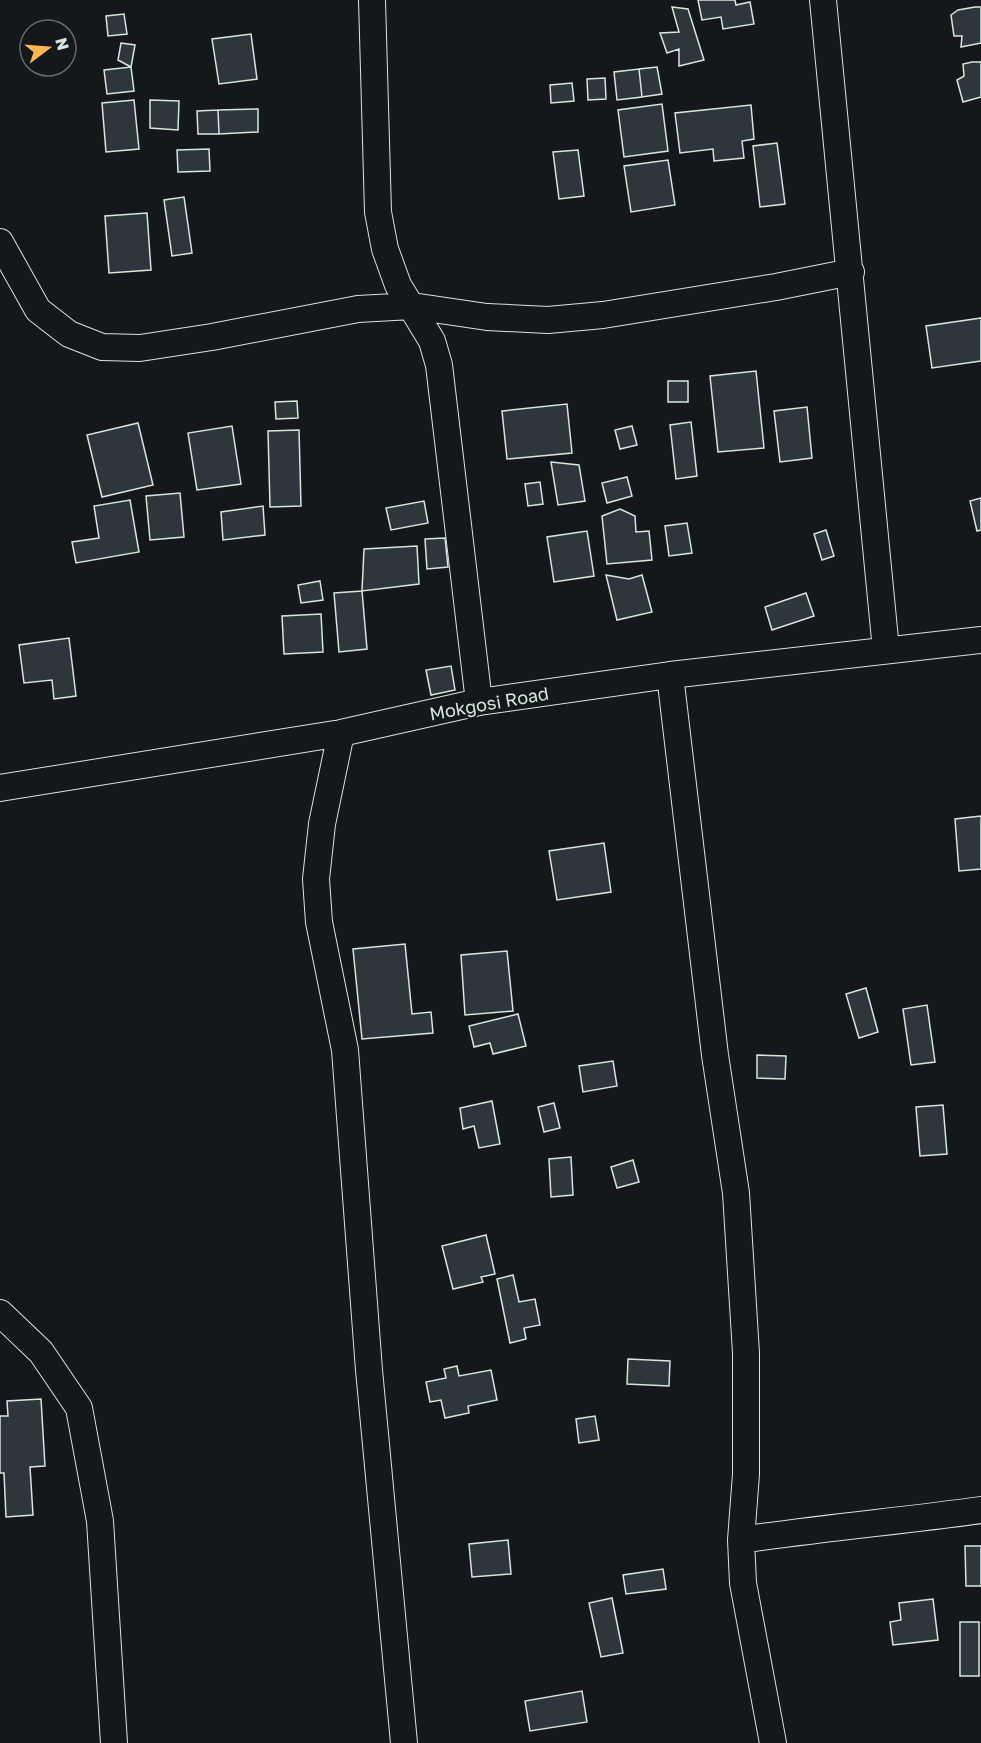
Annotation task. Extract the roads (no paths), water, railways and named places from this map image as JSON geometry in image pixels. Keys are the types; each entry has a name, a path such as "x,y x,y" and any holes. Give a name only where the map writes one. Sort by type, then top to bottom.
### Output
{"street":[{"path":"372,0 378,212 384,249 398,285 432,341 439,365 479,702"},
{"path":"823,0 886,650"},
{"path":"0,242 38,310 69,334 102,347 140,348 212,337 358,309 412,306 487,317 548,320 603,315 776,287 851,272"},
{"name":"Mokgosi Road","path":"0,788 341,733 479,702 670,675 981,640"},
{"path":"670,675 715,1055 736,1193 746,1353 746,1474 741,1540 743,1583 773,1743"},
{"path":"341,733 322,824 316,879 319,922 345,1050 369,1370 404,1743"},
{"path":"0,1313 41,1352 79,1408 100,1521 114,1743"},
{"path":"741,1540 981,1510"}]}
